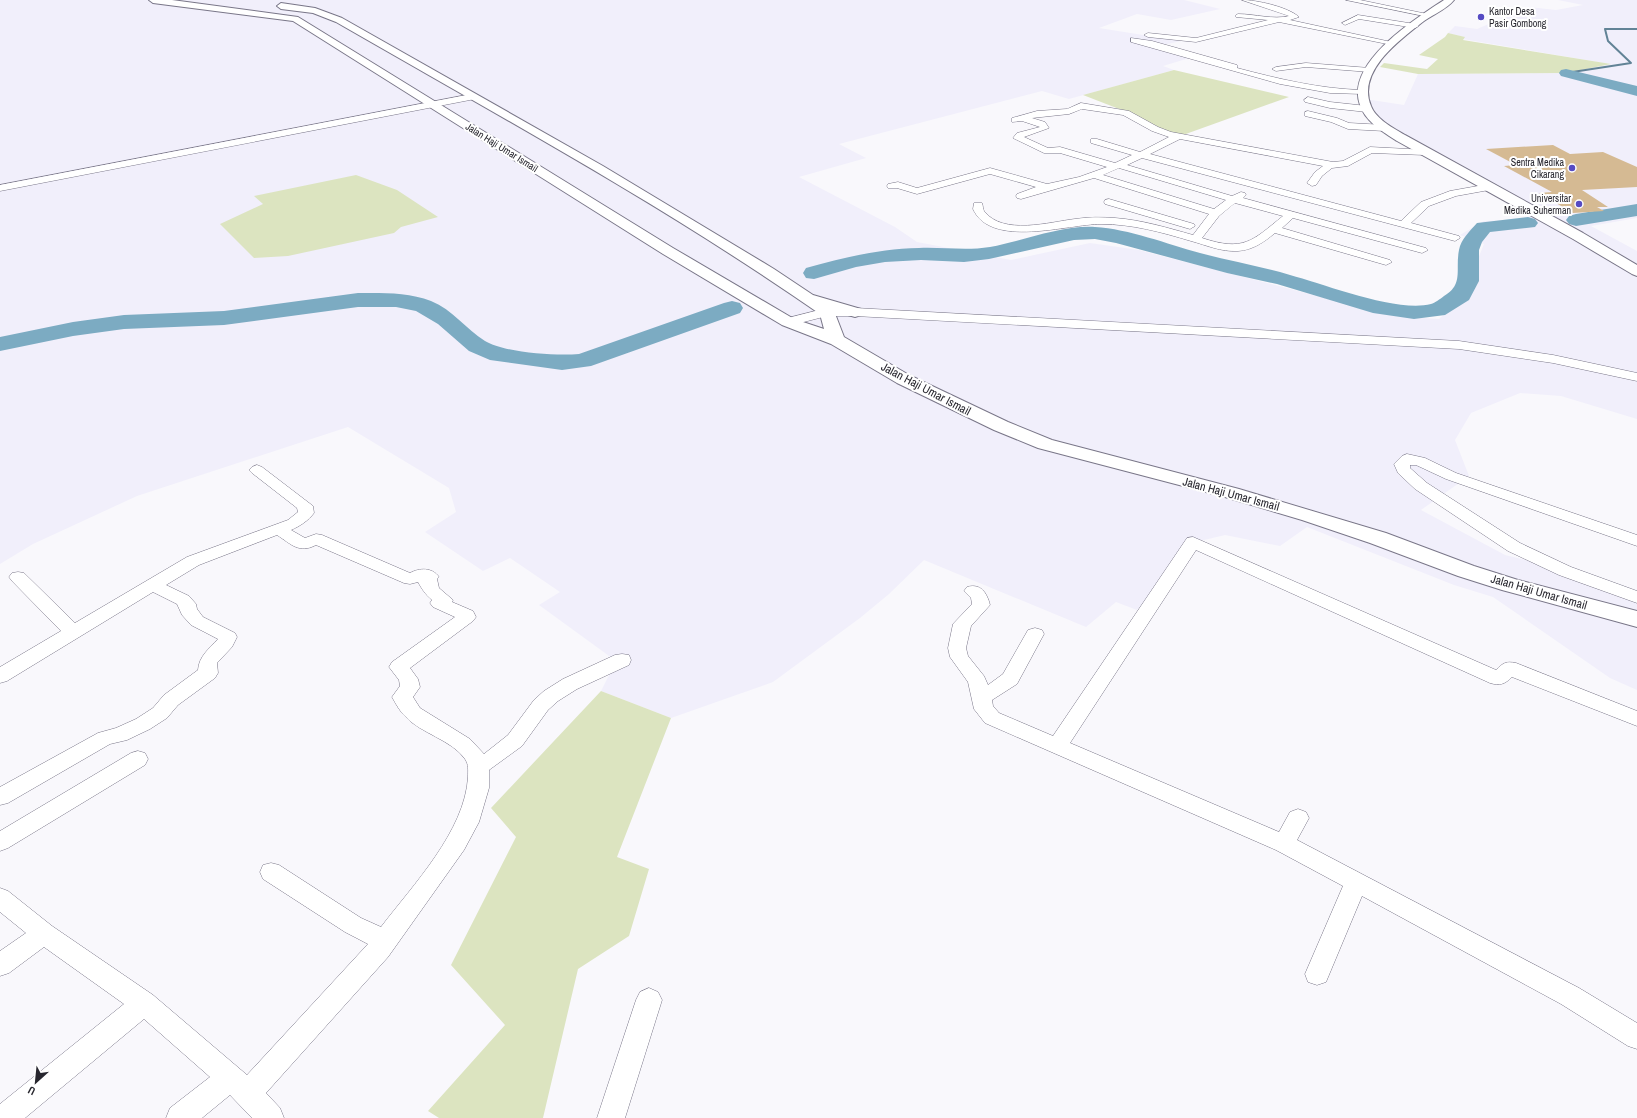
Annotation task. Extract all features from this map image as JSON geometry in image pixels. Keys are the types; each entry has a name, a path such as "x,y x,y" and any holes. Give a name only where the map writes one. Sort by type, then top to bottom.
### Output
{"main road":[{"name":"Jalan Haji Umar Ismail","path":"153,0 295,19 788,322 837,340 940,398 1001,426 1045,444 1309,516 1378,538 1466,571 1637,619"},
{"path":"232,0 294,7 329,15 599,169 769,272 827,312 830,326 837,340"},
{"path":"1450,0 1392,43 1380,55 1365,79 1363,92 1367,109 1386,128 1425,152 1540,215 1637,271"},
{"path":"766,309 784,311 798,308 807,298"},
{"path":"807,298 855,312"}],"street":[{"path":"1246,0 1296,16 1283,21 1250,26 1196,40 1149,35 1134,40 1149,43 1255,75 1330,92 1363,92"},
{"path":"1349,0 1429,15"},
{"path":"1414,4 1413,8 1415,13"},
{"path":"1238,16 1283,21 1392,43"},
{"path":"1345,23 1358,17 1415,26"},
{"path":"1201,65 1211,62"},
{"path":"1276,69 1306,65 1370,70"},
{"path":"0,179 461,91"},
{"path":"0,188 472,97"},
{"path":"1308,100 1330,105 1367,109"},
{"path":"1422,250 1060,150 1047,151 1018,138 1020,135 1045,128 1042,124 1018,119 1045,112 1069,111 1081,106 1100,107 1126,113 1155,130 1178,136 1330,165 1345,164 1370,150 1425,152"},
{"path":"1308,114 1334,120 1348,126 1386,128"},
{"path":"1021,196 1045,187 1061,185 1094,175 1178,136"},
{"path":"1094,141 1455,238"},
{"path":"1312,183 1318,174 1330,165"},
{"path":"892,186 898,185 916,191 990,171 1045,187"},
{"path":"1094,175 1216,213"},
{"path":"1196,240 1201,229 1216,213 1234,198 1257,186"},
{"path":"1404,224 1425,204 1454,193 1489,187"},
{"path":"1109,202 1201,229"},
{"path":"978,205 979,211 988,219 1000,226 1016,231 1031,231 1072,222 1113,221 1136,224 1229,247 1245,247 1273,229 1291,215"},
{"path":"1273,229 1386,262"},
{"path":"788,322 827,312 855,312 1459,345 1546,357 1637,377"},
{"path":"1637,540 1458,478 1414,459 1407,459 1402,464 1403,470 1421,486 1514,547 1565,571 1637,597"},
{"path":"0,676 193,561 278,529 298,520 306,513 305,506 257,470"},
{"path":"180,1118 239,1086 385,941 456,844 468,822 478,788 479,766 474,755 463,744 413,713 402,697 410,687 408,679 399,667 467,616 439,603 444,600 430,590 430,582 426,581 430,577 422,574 410,579 374,565 316,539 304,545 278,529"},
{"path":"1057,747 1193,542 1497,678 1500,678 1509,668 1637,719"},
{"path":"18,577 74,633"},
{"path":"0,797 105,738 120,735 143,724 160,713 171,700 208,673 208,662 225,643 228,637 197,621 188,611 187,604 183,600 153,585"},
{"path":"973,591 979,596 981,605 962,624 957,648 959,657 977,681 984,709 992,718 1284,844 1570,996 1637,1037"},
{"path":"981,697 1001,686 1010,679 1035,634"},
{"path":"479,766 492,759 519,736 540,707 549,698 571,685 622,660"},
{"path":"0,842 138,759"},
{"path":"1284,844 1298,818"},
{"path":"271,872 353,925 385,941"},
{"path":"1317,974 1356,882"},
{"path":"0,898 44,933 144,1003 239,1086 270,1118"},
{"path":"0,965 44,933"},
{"path":"611,1118 649,1000"},
{"path":"4,1118 144,1003"}],"shaded area":[{"path":"0,0 1184,0 1220,9 1171,20 1137,14 1099,28 1181,41 1163,45 1196,56 1163,66 1174,70 1069,99 1042,91 839,144 866,158 799,177 895,227 917,242 1011,260 1090,243 1139,250 1395,316 1439,319 1463,296 1484,244 1460,235 1484,221 1533,219 1418,147 1377,117 1365,99 1404,105 1418,74 1566,73 1610,64 1462,39 1464,37 1448,33 1455,26 1477,29 1512,14 1523,12 1529,7 1556,10 1583,5 1558,0 1637,0 1637,218 1591,226 1637,251 1637,419 1561,396 1520,393 1471,413 1455,440 1469,476 1421,510 1505,555 1587,575 1637,592 1637,690 1610,678 1493,597 1454,585 1307,527 1280,546 1225,535 1200,541 1137,610 1116,602 1086,627 924,560 889,594 860,618 773,682 671,718 601,691 616,661 539,605 560,592 510,558 483,571 425,532 456,512 449,488 348,427 137,496 33,544 0,564"}],"green space":[{"path":"1448,33 1465,37 1463,40 1611,64 1566,73 1418,74 1380,67 1384,63 1427,69 1438,59 1419,55 1445,37"},
{"path":"1174,70 1289,97 1183,135 1168,132 1132,114 1083,95"},
{"path":"356,175 397,190 438,217 401,227 394,233 288,256 254,258 220,224 263,204 254,196"},
{"path":"601,691 671,718 617,857 649,869 629,936 578,969 543,1118 439,1118 428,1111 505,1025 451,965 516,837 491,808"}],"building":[{"name":"Sentra Medika Cikarang","path":"1553,145 1570,154 1603,152 1637,167 1637,187 1582,190 1608,207 1597,207 1604,211 1573,213 1539,193 1552,192 1504,166 1516,165 1486,149"}],"waterway":[{"path":"1566,73 1631,63 1608,41 1605,29 1637,29"},
{"path":"1566,73 1637,91"},
{"path":"1576,220 1637,210"},
{"path":"814,273 853,261 885,256 921,254 964,256 989,253 1074,234 1095,233 1118,237 1234,269 1282,279 1381,308 1414,312 1437,310 1461,295 1468,281 1469,250 1472,241 1484,227 1528,223"},
{"path":"0,344 73,329 124,322 224,318 358,300 396,300 423,306 446,319 477,346 498,355 562,363 582,361 732,308"}],"place":[{"name":"Kantor Desa Pasir Gombong","path":"1481,17"},
{"name":"Sentra Medika Cikarang","path":"1572,168"},
{"name":"Universitar Medika Suherman","path":"1579,204"}]}
